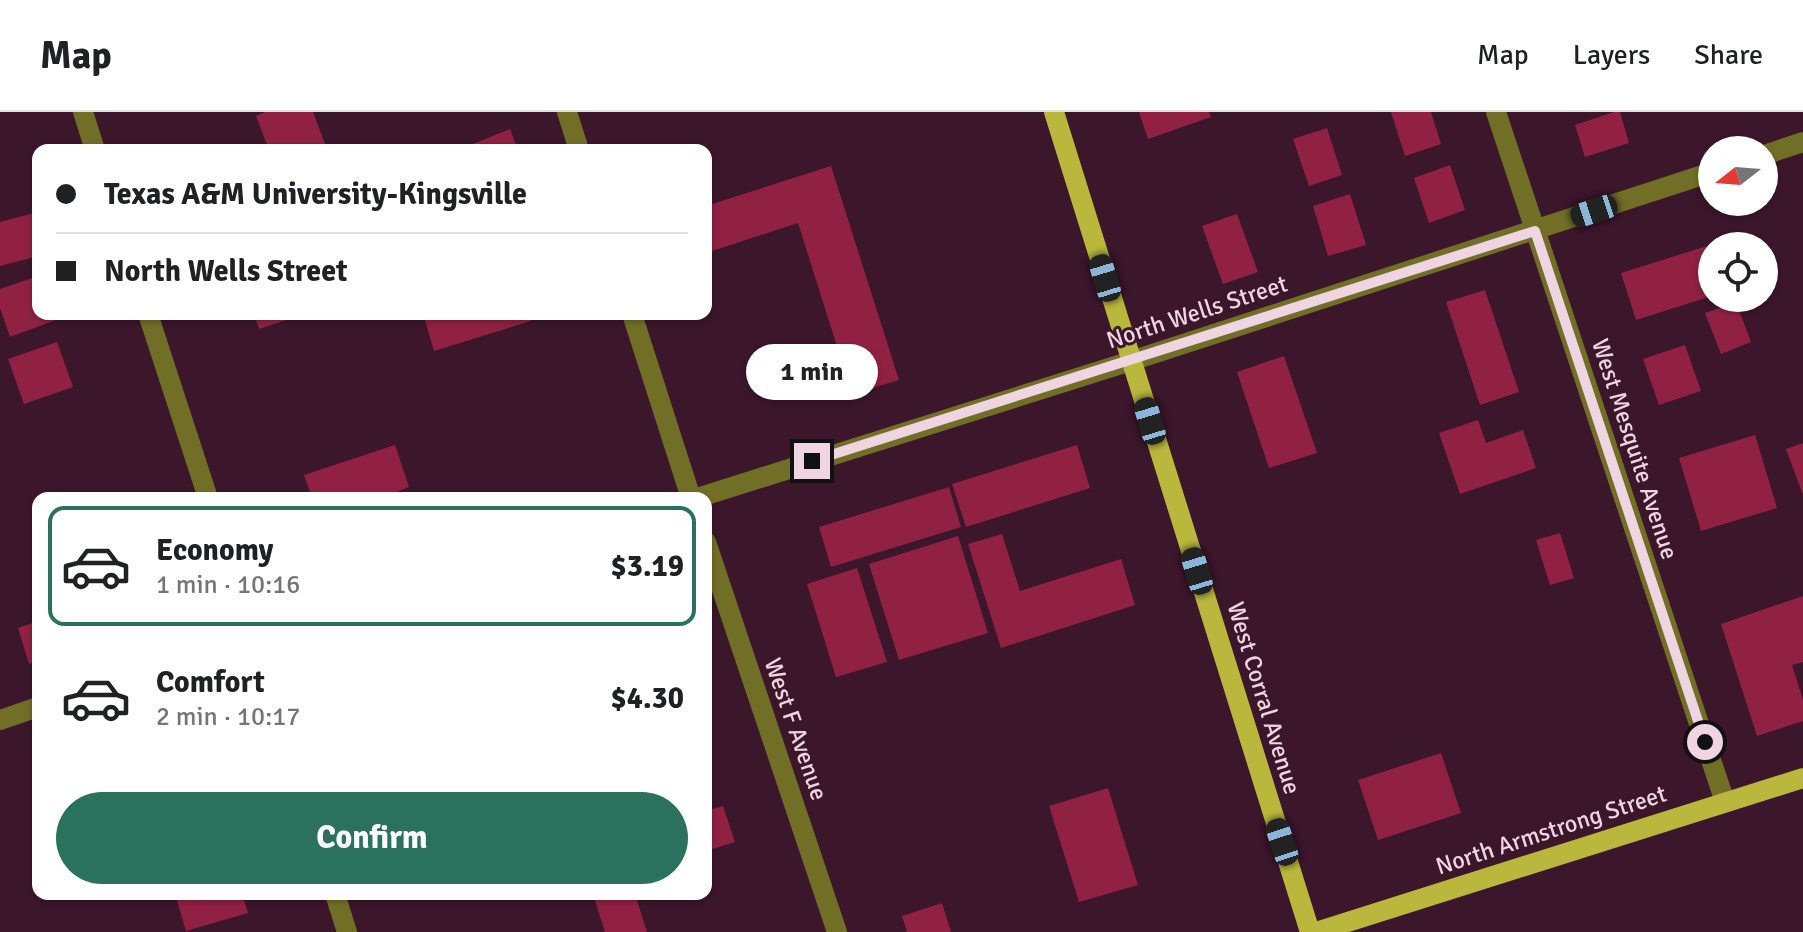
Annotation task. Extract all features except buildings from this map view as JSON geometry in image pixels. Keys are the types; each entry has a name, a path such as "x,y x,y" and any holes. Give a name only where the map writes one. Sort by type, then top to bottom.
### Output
{"main road":[{"name":"West Corral Avenue","path":"1054,112 1313,932"},
{"name":"North Armstrong Street","path":"1313,932 1803,778"}],"street":[{"path":"83,112 93,144"},
{"path":"567,112 577,144"},
{"name":"West Mesquite Avenue","path":"1496,112 1725,802"},
{"path":"1778,150 1803,142"},
{"name":"North Wells Street","path":"712,492 1131,361 1698,177"},
{"path":"150,320 206,492"},
{"path":"634,320 692,492"},
{"name":"West F Avenue","path":"712,560 837,932"},
{"path":"0,720 32,709"},
{"path":"337,900 347,932"}],"route":[{"path":"812,461 1535,231 1705,742"}]}
